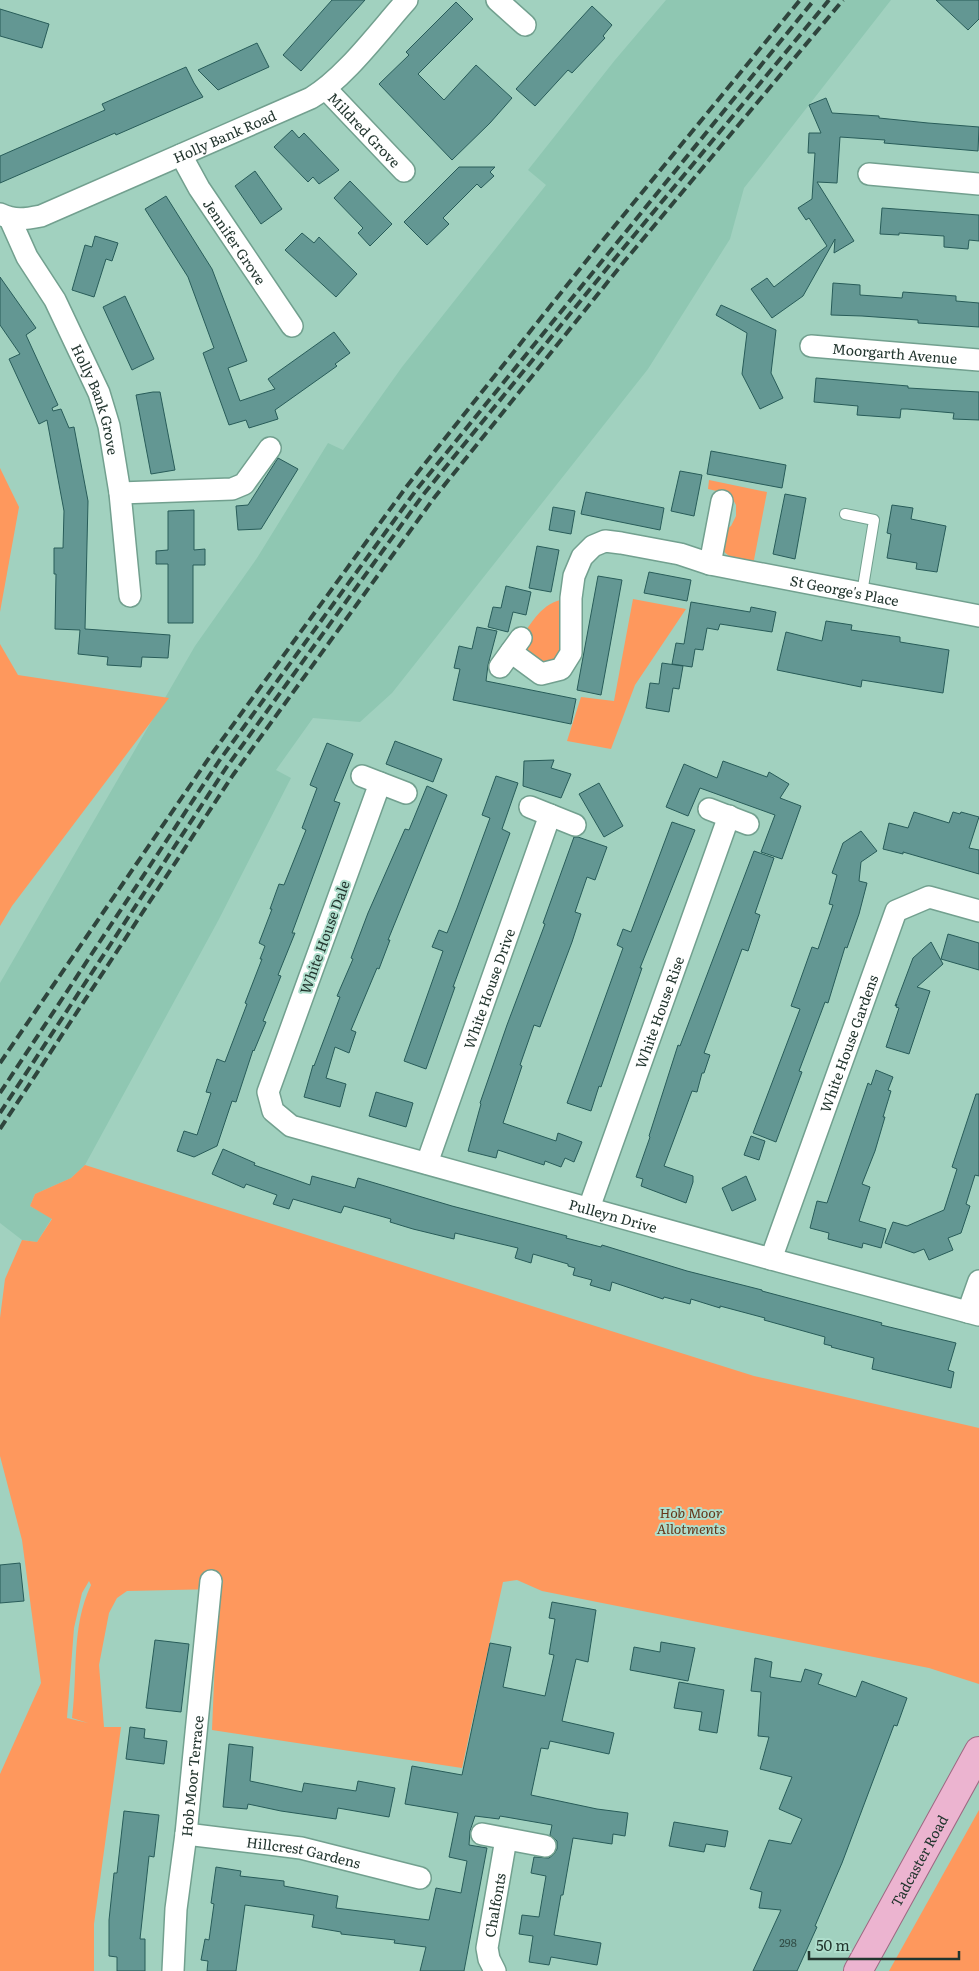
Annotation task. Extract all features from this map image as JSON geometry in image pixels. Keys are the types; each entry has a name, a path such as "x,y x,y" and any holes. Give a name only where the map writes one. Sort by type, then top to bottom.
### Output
{"main road":[{"name":"Tadcaster Road","path":"858,1971 979,1751"}],"street":[{"name":"Holly Bank Road","path":"5,216 23,219 40,216 311,98 326,89 407,0"},
{"path":"497,0 525,25"},
{"name":"Mildred Grove","path":"326,89 404,171"},
{"name":"Jennifer Grove","path":"181,155 199,188 292,326"},
{"path":"869,174 979,184"},
{"name":"Holly Bank Grove","path":"5,216 27,257 56,300 100,394 109,426 120,493 130,596"},
{"name":"Moorgarth Avenue","path":"811,346 979,360"},
{"path":"120,493 232,489 244,484 270,448"},
{"path":"710,564 722,501"},
{"name":"St George's Place","path":"511,653 541,674 561,669 571,653 571,598 574,576 582,557 593,546 605,542 621,543 680,554 710,564 979,616"},
{"name":"White House Dale","path":"268,1092 371,780 406,793"},
{"path":"530,807 574,825"},
{"name":"White House Rise","path":"589,1208 739,820 709,808"},
{"name":"White House Drive","path":"427,1163 550,815"},
{"name":"White House Gardens","path":"771,1259 896,911 929,897 979,911"},
{"name":"Pulleyn Drive","path":"268,1092 273,1111 291,1126 771,1259 974,1313"},
{"path":"974,1313 979,1281"},
{"name":"Hob Moor Terrace","path":"173,1971 175,1918 186,1834 210,1581"},
{"name":"Hillcrest Gardens","path":"186,1834 302,1848 420,1878"},
{"path":"482,1834 545,1846"},
{"name":"Chalfonts","path":"495,1971 489,1959 487,1948 506,1839"}],"lane":[{"path":"845,514 874,520 862,593"}],"shaded area":[{"path":"666,0 891,0 744,188 730,239 648,369 392,693 360,722 313,718 276,770 291,778 218,921 85,1165 71,1178 35,1194 30,1206 52,1218 37,1242 22,1240 0,1223 0,983 195,646 257,558 328,443 343,450 402,367 546,185 528,170 615,60"}],"green space":[{"path":"0,468 19,507 0,612"},
{"path":"709,480 767,492 753,565 729,556 719,544 722,532 731,526 736,516 736,505 730,494 708,489"},
{"path":"564,599 564,653 549,666 530,658 527,647 521,638 538,614 556,601"},
{"path":"633,599 686,609 635,685 611,749 567,741 581,697 614,701"},
{"path":"0,644 18,675 169,698 12,906 0,926"},
{"name":"Hob Moor Allotments","path":"85,1165 754,1376 979,1428 979,1684 929,1668 542,1591 517,1580 503,1582 462,1768 212,1730 218,1589 127,1591 117,1598 109,1613 99,1665 104,1727 121,1727 94,1924 94,1971 0,1971 0,1774 41,1683 22,1540 0,1456 0,1318 5,1279 22,1240 37,1242 52,1219 30,1206 35,1194 71,1178","holes":["89,1581 91,1585 80,1617 72,1718 88,1723 67,1718 74,1628 82,1593"]},
{"path":"979,1810 979,1971 889,1971"}],"building":[{"path":"332,0 365,0 301,71 283,55"},
{"path":"936,0 979,0 979,19 968,30"},
{"path":"456,2 473,19 418,74 444,100 476,65 512,98 490,123 452,160 379,84 409,55 406,52"},
{"path":"592,6 612,25 603,36 605,38 572,73 568,70 535,106 516,89"},
{"path":"0,9 49,24 42,48 0,36"},
{"path":"257,43 269,67 218,90 198,70"},
{"path":"186,67 203,97 0,183 0,156 105,110 102,104"},
{"path":"826,98 832,113 979,127 978,151 884,143 885,140 840,137 837,183 817,182 854,241 834,253 835,239 803,296 772,318 751,289 767,278 774,287 827,246 809,218 806,220 798,208 812,199 815,153 808,153 809,133 821,133 809,105"},
{"path":"292,130 299,138 304,133 339,170 319,184 313,177 308,182 274,147"},
{"path":"459,167 495,167 490,172 494,176 481,188 477,184 443,218 449,224 427,245 404,222"},
{"path":"255,171 282,209 261,224 235,186"},
{"path":"350,181 392,224 370,246 358,233 363,228 334,198"},
{"path":"166,196 212,269 247,361 228,368 240,401 275,389 268,379 334,332 350,353 335,364 337,366 275,410 278,419 249,428 246,420 229,425 203,353 214,348 188,277 145,209"},
{"path":"882,208 979,215 979,241 969,240 968,249 944,247 944,236 899,233 899,235 880,234"},
{"path":"302,233 314,243 319,237 357,274 336,297 285,250"},
{"path":"95,236 118,243 112,261 106,259 94,297 72,290 85,245 92,247"},
{"path":"0,277 36,328 26,335 58,405 52,408 53,411 61,409 69,428 74,427 88,501 85,629 170,635 168,658 142,657 141,667 107,665 108,657 78,654 80,630 55,629 56,574 54,574 54,548 63,548 64,511 47,420 39,424 9,359 20,354 0,325"},
{"path":"833,283 860,285 860,295 902,298 903,292 956,296 956,301 979,303 979,327 918,323 918,320 831,315"},
{"path":"125,296 154,359 132,370 103,307"},
{"path":"721,305 776,330 771,373 783,398 760,409 742,374 747,333 716,315"},
{"path":"816,378 908,386 908,388 979,392 979,420 953,419 954,413 907,409 901,409 900,418 857,415 858,406 814,402"},
{"path":"160,392 175,470 151,474 136,395"},
{"path":"711,451 786,465 782,488 707,474"},
{"path":"278,458 298,469 261,529 238,530 236,506 248,505"},
{"path":"680,471 702,475 694,516 671,511"},
{"path":"586,492 664,508 660,530 581,514"},
{"path":"785,494 806,498 795,559 773,554"},
{"path":"892,505 913,508 911,519 946,526 937,572 916,569 917,563 887,558 891,534 887,533"},
{"path":"553,507 575,511 571,534 549,530"},
{"path":"194,510 194,550 205,549 205,565 193,565 193,623 168,623 168,564 156,564 156,551 168,550 168,511"},
{"path":"537,546 559,550 551,592 529,588"},
{"path":"649,572 691,580 687,601 644,593"},
{"path":"598,576 622,580 601,695 577,690"},
{"path":"506,586 531,592 526,615 513,612 508,632 488,627 493,607 501,608"},
{"path":"691,602 750,612 751,607 776,612 772,632 720,624 718,630 707,628 703,650 695,649 692,667 672,664 676,643 684,644"},
{"path":"826,621 852,625 851,630 900,637 900,642 949,650 943,693 862,680 861,687 777,670 786,632 822,641"},
{"path":"477,627 497,631 486,681 576,699 571,724 453,700 460,669 454,668 459,646 472,649"},
{"path":"662,663 683,666 679,689 673,688 669,712 646,708 650,683 659,684"},
{"path":"395,741 442,759 433,782 386,764"},
{"path":"327,743 353,754 334,801 340,803 292,933 295,933 278,975 281,976 263,1021 266,1022 253,1050 236,1102 232,1101 217,1146 194,1157 177,1151 184,1131 197,1135 211,1093 206,1092 217,1059 225,1062 247,1004 245,1003 265,946 259,943 279,884 284,885 306,830 302,828 317,788 310,785"},
{"path":"554,760 551,768 571,774 561,798 523,786 524,761"},
{"path":"723,761 767,777 769,772 789,784 780,798 801,806 782,859 761,852 775,815 700,788 688,816 666,807 684,764 717,778"},
{"path":"496,776 518,783 502,829 510,833 453,987 455,987 426,1069 404,1061 443,951 432,947 439,930 447,933 457,908 490,818 482,815"},
{"path":"599,783 623,826 604,837 579,794"},
{"path":"427,786 447,795 388,940 390,940 379,969 377,968 351,1030 356,1032 349,1053 335,1047 326,1078 346,1084 340,1107 304,1097 313,1065 340,997 337,996 353,959 351,958 368,913 405,829 409,830"},
{"path":"914,812 949,823 953,812 960,814 961,812 979,817 969,848 979,850 979,874 903,852 903,854 883,849 889,823 908,828"},
{"path":"672,822 695,830 640,968 642,968 591,1111 567,1103 623,948 617,945 623,929 631,932"},
{"path":"861,831 877,851 861,862 859,881 867,883 859,914 847,948 845,947 828,1003 825,1002 799,1071 802,1072 776,1142 753,1133 800,1009 791,1006 812,947 818,949 833,905 829,904 837,875 832,873 843,843"},
{"path":"574,837 607,847 595,880 587,877 575,912 581,914 572,942 540,1027 534,1025 503,1123 556,1141 558,1133 582,1142 574,1162 565,1158 561,1167 545,1161 544,1165 498,1150 496,1158 468,1151 480,1103 545,924 543,923"},
{"path":"754,851 774,858 755,913 760,915 748,951 742,949 704,1053 710,1055 704,1073 702,1073 697,1092 692,1091 664,1166 693,1176 693,1182 686,1203 641,1186 643,1179 636,1177 678,1045 680,1046"},
{"path":"948,934 979,943 979,970 941,959"},
{"path":"931,942 943,964 917,987 930,991 909,1054 886,1047 899,1008 896,1007 897,1004 895,1006 913,958"},
{"path":"876,1070 893,1077 888,1090 891,1091 883,1117 885,1117 875,1151 862,1184 870,1187 859,1221 886,1229 881,1248 863,1243 862,1248 828,1239 829,1233 810,1228 817,1201 827,1203 868,1083 871,1085"},
{"path":"376,1092 413,1103 406,1127 369,1116"},
{"path":"976,1094 979,1094 979,1176 975,1175 966,1204 970,1206 961,1233 948,1238 953,1250 929,1260 924,1249 914,1253 885,1243 893,1222 907,1226 944,1210 957,1169 952,1167"},
{"path":"751,1136 765,1141 759,1160 744,1155"},
{"path":"223,1149 255,1163 254,1165 310,1185 312,1176 355,1188 358,1178 452,1206 567,1236 566,1238 601,1247 602,1245 687,1271 882,1323 881,1325 956,1343 948,1370 954,1372 951,1388 872,1369 874,1358 831,1347 824,1344 825,1337 764,1320 765,1318 720,1306 720,1308 691,1299 690,1304 664,1297 663,1299 612,1282 610,1291 590,1285 592,1280 573,1275 575,1268 568,1266 568,1264 533,1254 531,1263 515,1258 518,1248 455,1233 454,1239 413,1229 390,1222 391,1219 344,1206 341,1213 293,1199 289,1209 273,1204 277,1195 246,1184 244,1188 212,1174"},
{"path":"746,1176 756,1200 732,1211 722,1188"},
{"path":"20,1563 24,1601 0,1603 0,1565"},
{"path":"552,1602 596,1610 588,1662 576,1659 562,1721 614,1733 609,1754 550,1741 548,1749 541,1748 531,1795 597,1809 628,1813 625,1836 613,1834 612,1844 573,1838 563,1895 561,1895 554,1935 601,1943 597,1965 551,1957 549,1965 529,1962 533,1936 519,1934 522,1915 539,1917 546,1876 531,1873 534,1857 549,1858 557,1849 557,1841 550,1835 552,1825 500,1816 499,1819 475,1816 470,1831 469,1845 487,1848 464,1971 420,1971 426,1947 394,1943 395,1940 341,1934 341,1932 312,1927 314,1915 245,1905 236,1971 207,1971 208,1961 201,1960 205,1939 209,1940 214,1904 211,1903 216,1867 241,1871 240,1876 284,1881 284,1886 338,1896 336,1908 429,1920 436,1888 461,1893 467,1861 449,1857 458,1813 405,1804 412,1766 462,1775 490,1643 511,1647 503,1687 545,1696 554,1655 549,1654 555,1619 549,1618"},
{"path":"155,1640 189,1644 181,1712 146,1708"},
{"path":"661,1642 695,1648 688,1681 630,1670 634,1647 660,1652"},
{"path":"755,1658 772,1662 770,1677 801,1682 805,1669 822,1674 818,1684 856,1697 862,1681 907,1698 897,1726 894,1725 842,1863 815,1926 817,1927 797,1971 753,1971 781,1910 759,1908 762,1892 750,1889 769,1840 791,1844 802,1819 779,1809 792,1777 760,1769 769,1737 758,1736 761,1692 751,1691"},
{"path":"679,1682 724,1690 717,1733 699,1730 702,1712 674,1708"},
{"path":"130,1727 145,1729 144,1738 167,1741 164,1764 126,1759"},
{"path":"229,1744 253,1747 250,1781 302,1792 304,1783 356,1791 358,1781 395,1788 389,1817 338,1808 336,1819 248,1804 247,1809 223,1807"},
{"path":"124,1811 159,1815 154,1857 149,1856 140,1939 145,1939 145,1971 117,1971 117,1957 109,1956 109,1920 114,1873 117,1873"},
{"path":"674,1822 728,1831 725,1847 706,1844 704,1852 669,1846"}],"railway":[{"path":"0,1063 211,755 407,486 599,245 800,0"},
{"path":"0,1093 219,761 417,489 814,0"},
{"path":"0,1113 226,768 423,495 617,256 829,0"},
{"path":"0,1129 233,775 434,498 623,263 843,0"}]}
